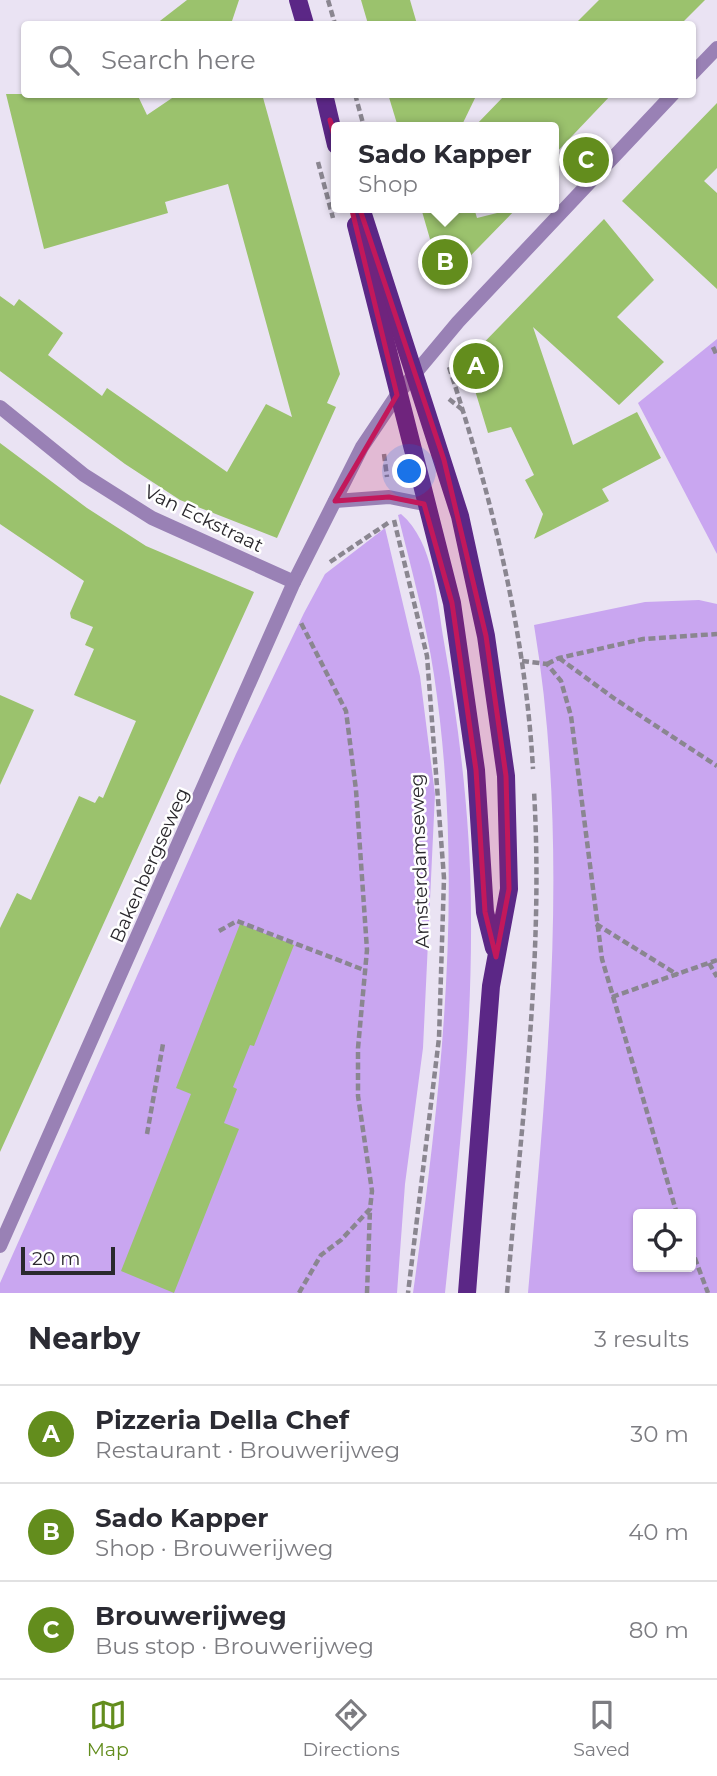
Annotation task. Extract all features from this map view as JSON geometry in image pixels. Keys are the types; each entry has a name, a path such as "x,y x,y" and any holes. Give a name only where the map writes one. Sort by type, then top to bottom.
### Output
{"main road":[{"path":"298,0 304,21"},
{"path":"325,98 331,124"},
{"path":"353,213 424,504 452,603 475,770 485,912 496,957"},
{"path":"363,213 460,516 486,636 506,776 509,889 496,957 467,1293"}],"street":[{"path":"696,70 717,48"},
{"name":"Bakenbergseweg","path":"0,1246 294,582 362,447 397,395 458,322 669,98"},
{"name":"Van Eckstraat","path":"0,407 84,475 152,518 294,582"},
{"path":"335,500 389,497 424,504"}],"path":[{"path":"328,0 334,21"},
{"path":"356,98 363,122"},
{"path":"713,347 717,356"},
{"name":"Amsterdamseweg","path":"383,441 389,497 427,656 444,878 439,1038 408,1293"},
{"path":"310,552 331,562 394,520"},
{"path":"286,604 307,631 346,711 356,790 366,950 358,1048 358,1097 370,1179 367,1293"},
{"path":"522,661 547,664 559,658 643,639 717,634"},
{"path":"559,658 615,699 717,766"},
{"path":"547,664 561,681 571,716 596,924 612,997 676,1209"},
{"path":"219,930 237,921 365,971"},
{"path":"596,924 678,975"},
{"path":"612,997 717,960"},
{"path":"709,963 717,977"},
{"path":"147,1134 163,1044"},
{"path":"299,1293 321,1255 341,1240 370,1209"},
{"path":"696,1261 708,1293"},
{"path":"507,1293 509,1264"}],"highlighted area":[{"path":"330,120 444,460 486,636 506,776 509,889 496,957 485,912 476,770 452,603 424,504 389,497 335,501 397,395"}],"shaded area":[{"path":"717,339 717,554 638,403"},
{"path":"401,514 421,540 436,591 460,744 469,848 469,1011 445,1293 413,1293 441,1062 449,907 448,830 434,675 423,615 398,515"},
{"path":"385,528 420,676 435,794 423,1048 405,1184 397,1293 0,1293 0,1283 236,754 304,613 325,574"},
{"path":"699,600 717,604 717,1293 528,1293 548,1043 553,875 545,708 534,625 645,602"}],"building":[{"path":"187,0 239,0 232,21 160,21"},
{"path":"361,0 410,0 416,21 367,21"},
{"path":"599,0 705,0 684,21 578,21"},
{"path":"6,94 21,94 21,98 139,98 147,115 172,98 263,98 340,374 327,403 336,407 277,538 180,500 125,464 0,371 0,296 14,306 19,299 63,333 48,355 102,396 107,388 227,472 266,404 292,417 228,184 165,202 168,213 44,249"},
{"path":"389,98 475,98 463,122 396,122"},
{"path":"502,98 608,98 559,150 559,122 479,122"},
{"path":"717,103 717,168 704,181 717,193 717,289 622,201"},
{"path":"422,213 476,213 477,218 497,213 512,213 443,284"},
{"path":"604,219 654,280 617,317 664,362 619,405 533,327 573,445 637,412 661,458 602,489 609,501 534,539 543,514 525,480 534,475 511,427 488,433 466,361"},
{"path":"0,443 87,508 146,546 254,592 0,1152 0,928 17,893 31,900 79,796 95,803 99,796 103,798 136,721 74,695 94,649 85,645 93,627 71,618 70,613 84,581 0,524"},
{"path":"0,695 34,710 0,785"},
{"path":"240,924 294,945 254,1046 250,1045 233,1087 237,1089 224,1123 239,1129 174,1293 121,1271 191,1094 176,1088"}],"place":[{"name":"Brouwerijweg","path":"586,160"},
{"name":"Sado Kapper","path":"445,262"},
{"name":"Pizzeria Della Chef","path":"476,366"}]}
